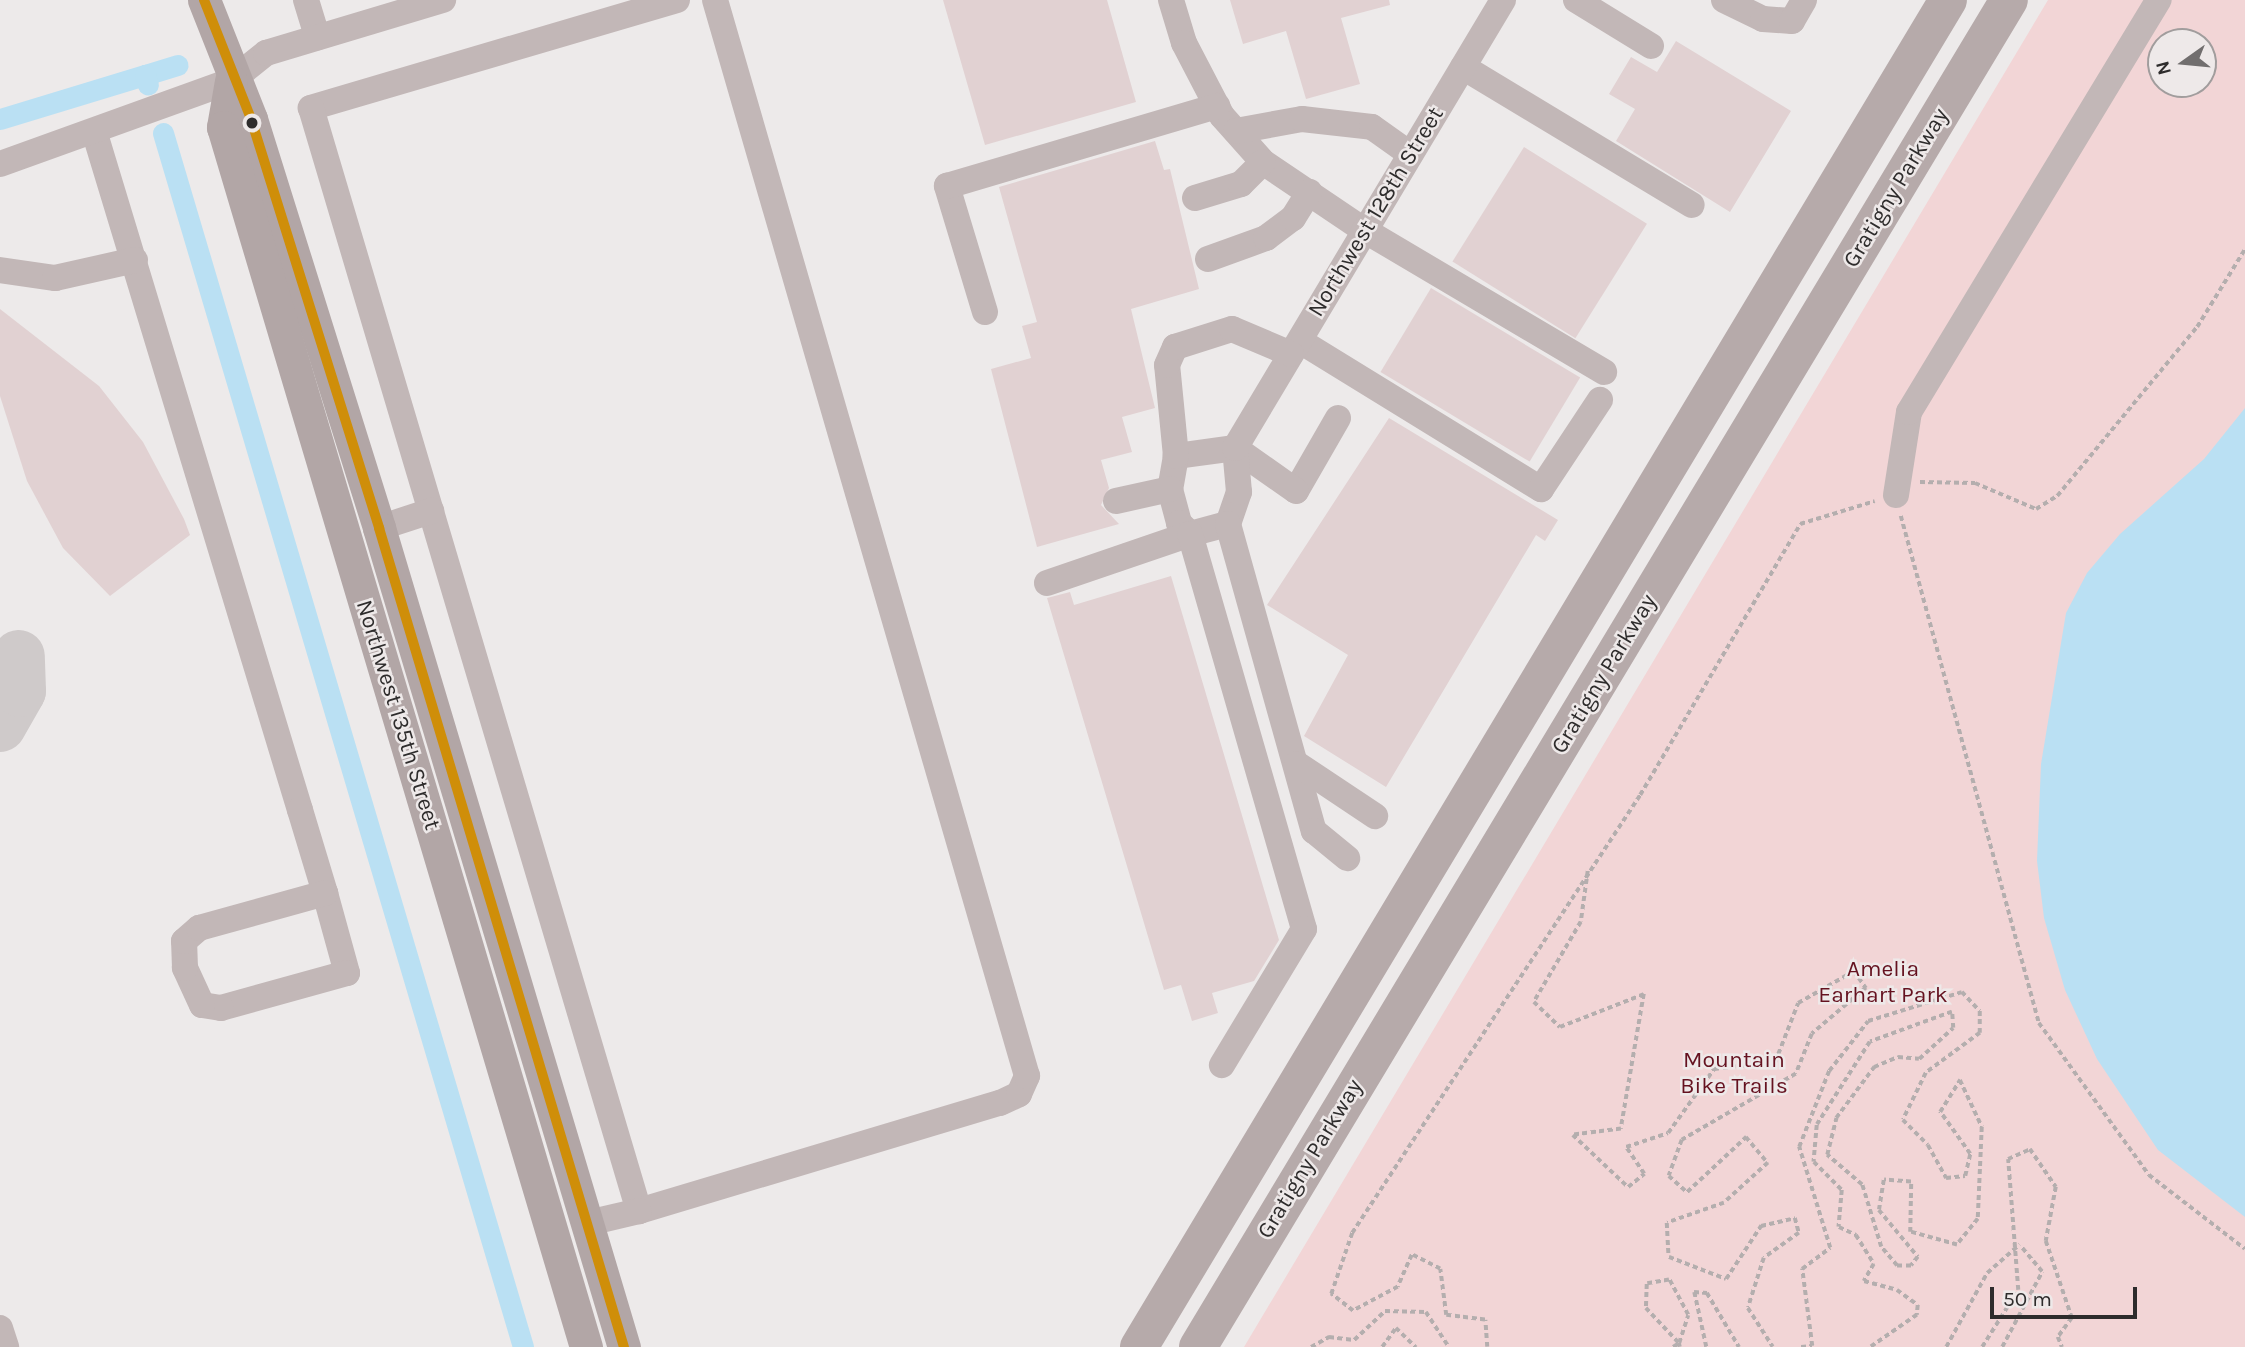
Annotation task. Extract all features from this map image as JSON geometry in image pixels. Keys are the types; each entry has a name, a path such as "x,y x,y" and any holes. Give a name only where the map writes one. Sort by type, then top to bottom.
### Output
{"highway":[{"path":"1139,1347 1948,0"},
{"name":"Gratigny Parkway","path":"1198,1347 2009,0"}],"main road":[{"name":"Northwest 135th Street","path":"204,0 231,81 251,119 379,528 624,1347"},
{"name":"Northwest 135th Street","path":"231,81 223,127 586,1347"},
{"path":"552,1233 588,1223"}],"street":[{"path":"306,0 317,37"},
{"path":"0,164 96,134 117,118 231,81 265,53 317,37 397,6 443,0"},
{"path":"639,1211 311,108 677,0"},
{"path":"588,1223 639,1211 1000,1103 1019,1094 1027,1076 715,0"},
{"path":"1171,0 1184,43 1217,106 1263,162 1364,230 1604,372"},
{"name":"Northwest 128th Street","path":"1236,448 1503,0"},
{"path":"1576,0 1651,46"},
{"path":"1724,0 1763,19 1792,21 1804,0"},
{"path":"1896,489 1909,412 2159,0"},
{"path":"1463,67 1692,205"},
{"path":"985,312 947,186 1217,106"},
{"path":"1236,131 1302,119 1372,127 1410,154"},
{"path":"96,134 325,893 347,973 221,1008 202,1005 185,968 184,941 199,928 325,893"},
{"path":"1195,198 1241,184 1263,162"},
{"path":"1209,259 1266,238 1293,218 1309,192"},
{"path":"0,270 33,278 97,270 135,260"},
{"path":"1222,1065 1304,929 1190,534 1172,508 1170,489 1176,456 1167,365 1175,347 1232,329 1295,348 1541,489 1600,400"},
{"path":"1176,456 1236,448 1296,491 1338,418"},
{"path":"1236,448 1239,492 1228,524 1314,831 1347,858"},
{"path":"1116,500 1170,489"},
{"path":"379,528 431,512"},
{"path":"1047,583 1190,534 1228,524"},
{"path":"1297,764 1375,816"},
{"path":"0,1328 6,1347"}],"path":[{"path":"1487,1347 1485,1320 1446,1315 1440,1269 1412,1255 1398,1287 1353,1311 1331,1294 1352,1233 1588,870 1800,524 1896,489 1975,483 2036,509 2057,496 2197,327 2245,249"},
{"path":"1896,489 2039,1023 2149,1175 2245,1249"},
{"path":"1588,870 1581,922 1534,1002 1560,1027 1644,994 1621,1129 1573,1135 1628,1187 1644,1174 1626,1147 1668,1133 1714,1069 1775,1062 1798,1003 1854,971 1866,988 1812,1034 1796,1074 1682,1140 1669,1176 1687,1192 1746,1137 1768,1163 1724,1203 1667,1223 1669,1257 1726,1279 1761,1226 1795,1219 1799,1233 1764,1258 1748,1308 1773,1347"},
{"path":"1801,1347 1812,1346 1802,1269 1830,1248 1799,1147 1829,1071 1868,1021 1962,992 1980,1012 1980,1033 1926,1073 1903,1120 1928,1145 1946,1178 1965,1176 1970,1154 1940,1112 1959,1080 1982,1127 1978,1219 1956,1245 1910,1232 1911,1182 1884,1180 1879,1210 1918,1257 1912,1266 1897,1266 1881,1247 1862,1185 1827,1155 1836,1118 1874,1067 1898,1057 1919,1059 1953,1028 1952,1012 1870,1042 1817,1125 1814,1162 1842,1190 1839,1227 1856,1235 1874,1264 1864,1281 1897,1290 1918,1305 1917,1315 1871,1347"},
{"path":"1982,1347 2018,1290 2019,1245 2008,1159 2030,1149 2056,1186 2046,1241 2072,1318 2058,1336 2063,1347"},
{"path":"1946,1347 1987,1273 2019,1245"},
{"path":"2002,1347 2042,1272 2019,1245"},
{"path":"1669,1280 1688,1315 1679,1345 1646,1308 1647,1284 1669,1280"},
{"path":"1706,1347 1694,1292 1707,1293 1739,1347"},
{"path":"1311,1347 1329,1337 1354,1340 1385,1311 1426,1312 1449,1347"},
{"path":"1382,1347 1396,1328 1416,1347"},
{"path":"1673,1347 1679,1345"}],"green space":[{"name":"Amelia Earhart Park","path":"2048,0 2245,0 2245,1347 1244,1347"}],"water":[{"path":"2245,408 2245,1217 2158,1150 2097,1059 2065,990 2044,918 2037,861 2041,764 2066,613 2087,573 2120,534 2204,459"}],"building":[{"path":"943,0 1107,0 1136,102 985,145"},
{"path":"1230,0 1389,0 1390,5 1341,18 1360,84 1306,99 1286,31 1243,44"},
{"path":"1676,41 1791,111 1730,212 1616,141 1635,109 1609,94 1631,57 1657,72"},
{"path":"1155,141 1164,170 1170,169 1199,289 1131,309 1155,408 1122,417 1132,452 1101,460 1109,488 1101,505 1119,524 1037,547 991,369 1031,358 1022,326 1037,322 999,187"},
{"path":"1524,147 1647,224 1575,338 1452,261"},
{"path":"1431,288 1580,378 1530,462 1381,372"},
{"path":"0,309 99,386 143,442 184,519 190,535 110,596 63,548 27,481 0,396"},
{"path":"1389,418 1558,520 1545,541 1536,535 1386,787 1304,736 1348,655 1267,605"},
{"path":"1171,576 1279,940 1254,981 1212,993 1218,1013 1192,1021 1181,985 1164,990 1047,598 1070,592 1074,605"}],"waterway":[{"path":"145,75 177,65"},
{"path":"0,119 145,75 148,85"},
{"path":"163,133 523,1347"}],"taxiway":[{"path":"0,726 20,691 19,656"}],"transit line":[{"path":"204,0 251,119 379,528 624,1347"}],"park label":[{"name":"Mountain Bike Trails","path":"1734,1073"}]}
